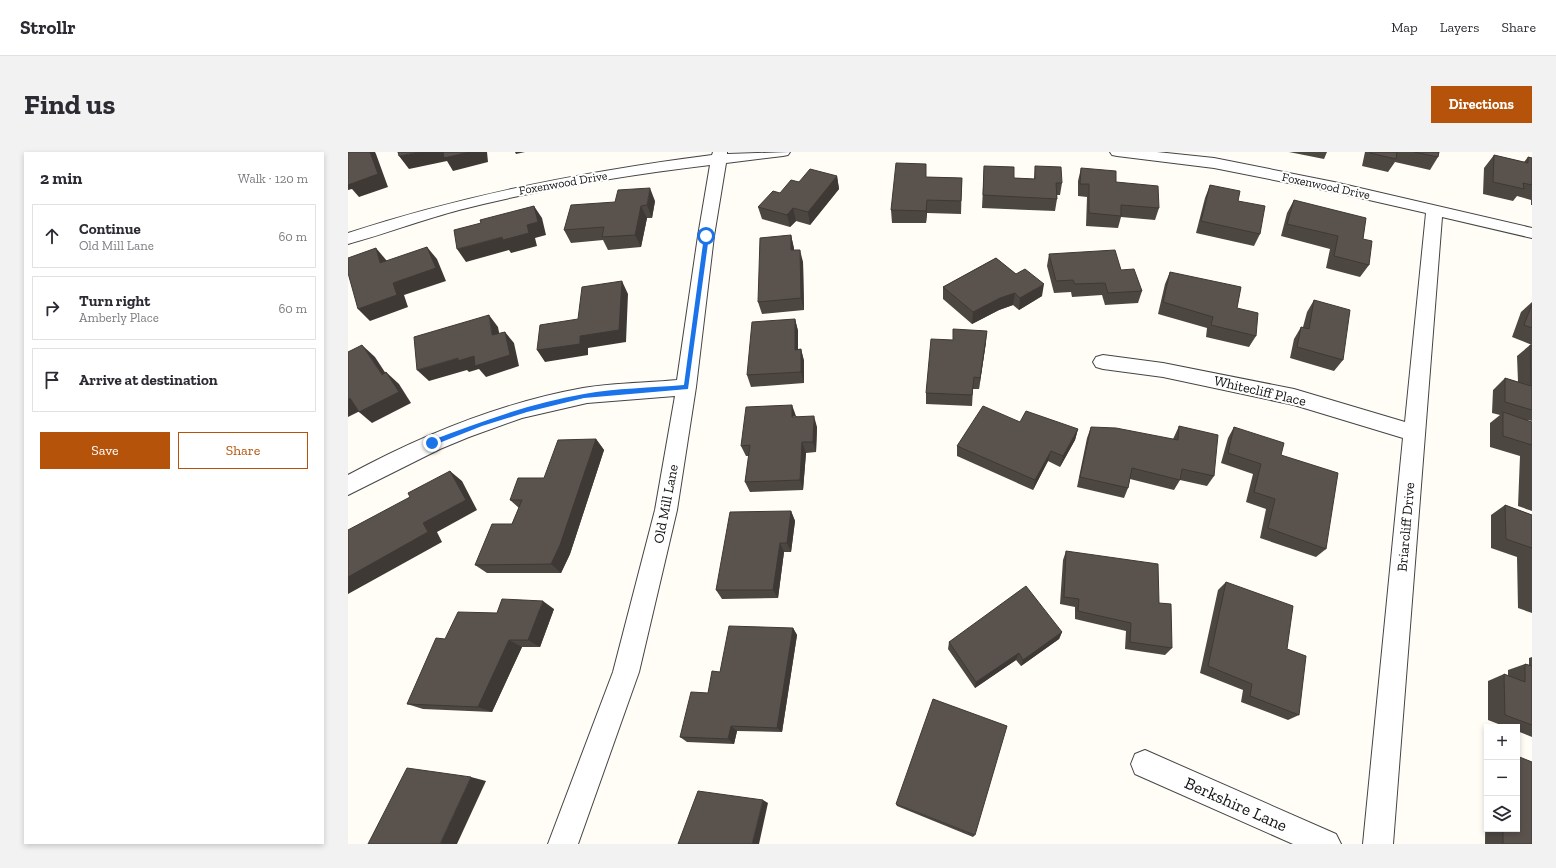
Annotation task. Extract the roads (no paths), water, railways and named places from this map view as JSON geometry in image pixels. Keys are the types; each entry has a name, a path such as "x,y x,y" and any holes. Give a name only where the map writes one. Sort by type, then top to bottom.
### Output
{"street":[{"name":"Foxenwood Drive","path":"348,239 442,209 508,193 720,155 782,152"},
{"name":"Foxenwood Drive","path":"1117,152 1214,163 1334,187 1532,233"},
{"name":"Old Mill Lane","path":"563,844 626,672 666,510 686,387 706,236 720,155"},
{"name":"Briarcliff Drive","path":"1378,844 1434,210"},
{"name":"Whitecliff Place","path":"1103,362 1163,370 1294,397 1414,433"},
{"path":"348,486 384,466 432,443 480,424 527,410 584,396 686,387"},
{"name":"Berkshire Lane","path":"1145,764 1326,844"}]}
